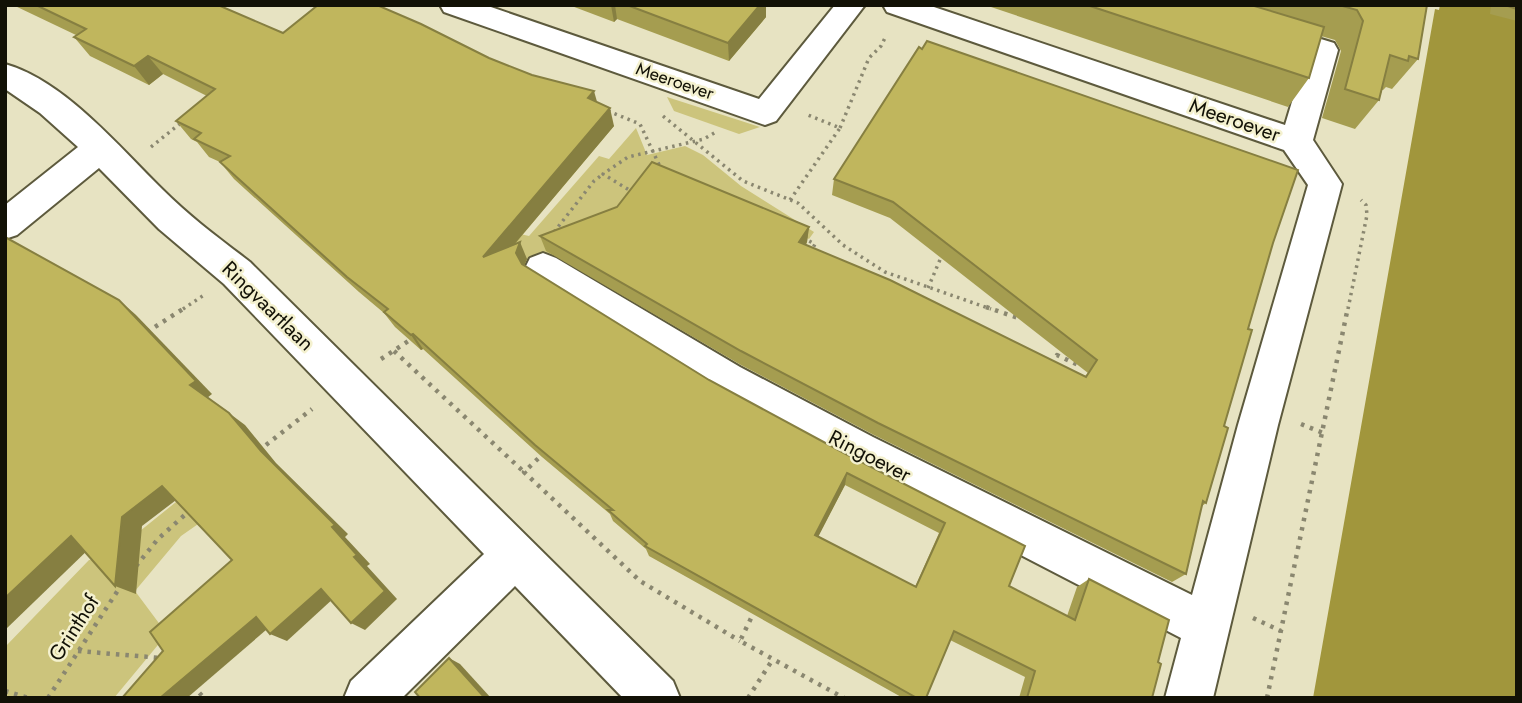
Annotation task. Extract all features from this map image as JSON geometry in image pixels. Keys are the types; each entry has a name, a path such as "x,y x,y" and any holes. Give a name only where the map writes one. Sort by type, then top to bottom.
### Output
{"street":[{"name":"Meeroever","path":"454,5 765,113 774,101"},
{"path":"774,101 850,5"},
{"path":"1176,5 1323,50 1296,141 1325,184 1256,433 1189,698"},
{"name":"Meeroever","path":"892,16 1296,141"},
{"name":"Ringvaartlaan","path":"13,88 52,103 170,218 237,274 656,698"},
{"path":"5,225 112,159"},
{"name":"Ringoever","path":"547,251 726,379 858,450 1207,627"},
{"path":"368,698 515,555"}],"path":[{"path":"790,200 840,128 869,58 881,46 892,16"},
{"path":"774,101 840,128"},
{"path":"547,251 603,174 628,157 651,149 704,139 723,127 744,105"},
{"path":"604,110 640,124 663,172"},
{"path":"112,159 188,117"},
{"path":"691,140 743,181 798,203 843,245 874,265 928,288 993,307 1029,322"},
{"path":"603,174 641,197"},
{"path":"1267,698 1367,215 1366,205 1359,196 1325,184"},
{"path":"792,232 815,244 804,260"},
{"path":"928,288 949,244"},
{"path":"811,250 823,255"},
{"path":"136,340 237,274"},
{"path":"394,351 640,581 740,641 844,698"},
{"path":"1040,360 1052,365 1057,355 1082,366"},
{"path":"524,472 554,444"},
{"name":"Grinthof","path":"48,698 128,577 158,539 188,512"},
{"path":"740,641 758,603"},
{"path":"78,651 167,659"},
{"path":"748,698 773,659"},
{"path":"184,676 204,698"},
{"path":"5,691 29,698"}],"shaded area":[{"path":"1440,5 1517,5 1517,698 1313,698 1435,9 1439,10"},
{"path":"667,97 760,127 739,134 674,111"},
{"path":"636,128 647,155 685,146 703,155 741,186 814,232 809,239 672,171 614,225 560,243 567,265 484,296 516,233 529,236 599,156 609,159"},
{"path":"181,498 201,522 181,536 135,591 167,634 114,698 5,698 5,647 89,560 109,556"}],"building":[{"path":"36,5 218,5 283,33 318,5 377,5 489,58 532,75 594,91 588,98 610,108 483,257 520,242 516,253 522,264 709,380 1025,546 1009,586 1075,620 1089,579 1169,620 1152,698 1027,698 1035,671 954,631 926,698 917,698 645,546 647,544 608,510 613,510 535,445 413,334 384,312 388,309 347,277 220,162 230,156 194,139 201,133 176,121 215,89 148,56 134,66 74,37 86,29","holes":["847,473 945,523 916,587 815,535"]},
{"path":"627,5 760,5 728,43"},
{"path":"1087,5 1251,5 1324,27 1309,78"},
{"path":"1339,5 1427,5 1418,59 1409,56 1408,61 1390,55 1379,100 1345,89 1363,21 1357,10"},
{"path":"927,41 1298,170 1248,329 1252,330 1224,426 1228,428 1206,503 1203,501 1186,574 878,423 741,351 540,236 617,207 652,162 809,227 799,242 890,280 1086,377 1097,360 893,202 834,179 919,47 922,49"},
{"path":"5,237 119,300 196,381 190,385 229,413 261,451 335,525 332,527 357,555 354,557 385,591 351,623 321,589 270,634 256,617 160,698 122,698 163,651 150,632 232,560 162,486 122,517 115,586 71,536 5,598"},
{"path":"449,658 485,698 420,698 415,692"}]}
